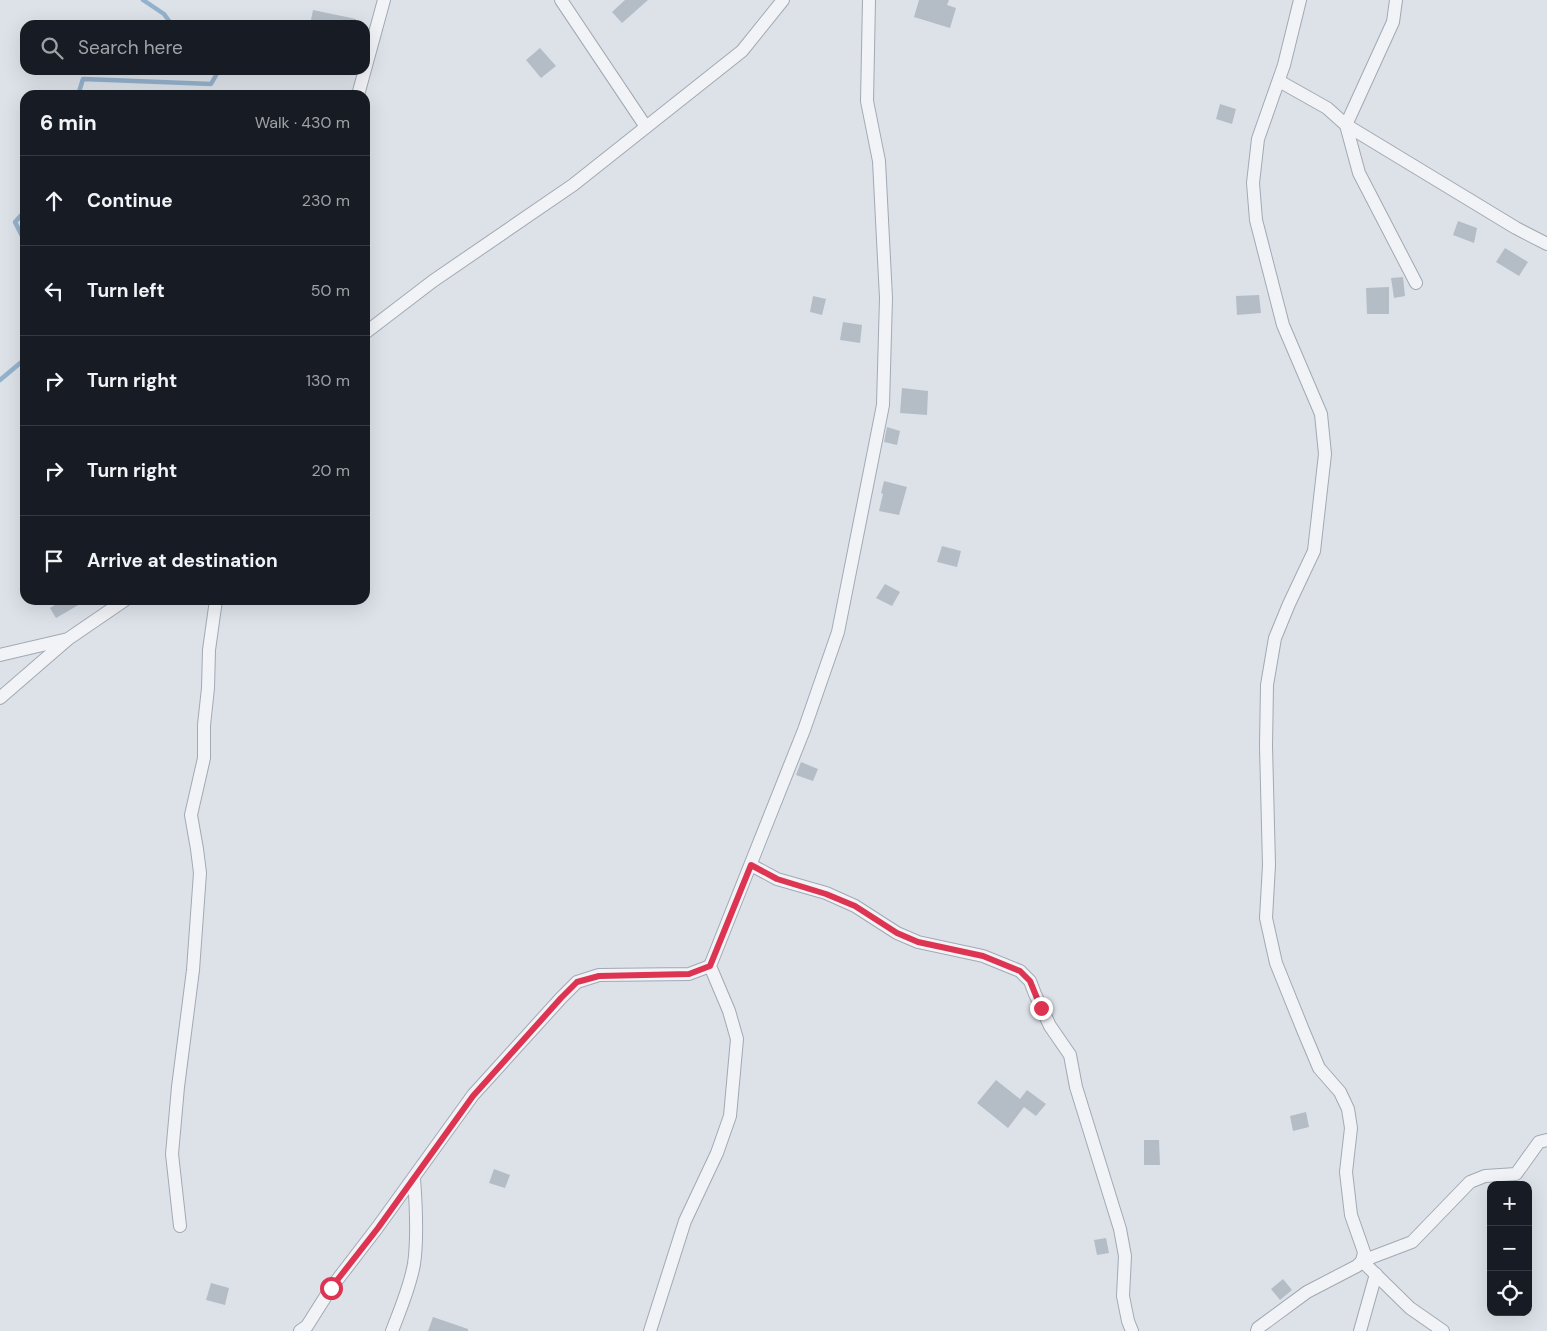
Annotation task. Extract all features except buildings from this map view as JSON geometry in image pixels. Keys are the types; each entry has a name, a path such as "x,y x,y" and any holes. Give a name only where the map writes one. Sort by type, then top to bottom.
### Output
{"street":[{"path":"370,51 384,0"},
{"path":"561,0 646,127"},
{"path":"370,327 433,281 573,185 742,51 783,0"},
{"path":"650,1331 685,1221 717,1153 730,1116 737,1039 729,1010 710,966 804,730 838,632 882,406 886,298 879,162 867,101 869,0"},
{"path":"1300,0 1279,81 1258,139 1253,184 1256,220 1283,325 1321,414 1325,454 1314,552 1275,638 1267,685 1266,746 1269,865 1266,918 1276,963 1303,1030 1320,1068 1340,1092 1348,1109 1351,1128 1346,1172 1351,1215 1364,1252 1362,1261"},
{"path":"1396,0 1393,22 1346,125 1359,173 1416,283"},
{"path":"359,90 363,75"},
{"path":"1279,81 1327,108 1346,125 1516,228 1547,244"},
{"path":"0,698 68,639 118,605"},
{"path":"180,1226 172,1154 178,1087 193,970 200,873 198,849 191,814 204,758 204,725 208,688 209,650 215,605"},
{"path":"0,655 68,639"},
{"path":"751,865 777,879 826,894 855,906 897,933 918,942 983,956 1020,971 1030,981 1050,1026 1070,1055 1076,1087 1120,1229 1125,1256 1123,1296 1132,1331"},
{"path":"300,1331 307,1326 331,1288 473,1096 577,982 599,976 689,974 710,966"},
{"path":"1257,1331 1258,1328 1307,1292 1357,1266 1362,1261 1412,1242 1470,1182 1485,1176 1516,1174 1539,1142 1547,1140"},
{"path":"392,1331 402,1307 414,1264 416,1210 414,1178"},
{"path":"1362,1261 1410,1308 1443,1331"},
{"path":"1360,1331 1376,1274"}],"waterway":[{"path":"143,0 164,14 168,20"},
{"path":"80,90 83,79 211,84 216,75"},
{"path":"20,216 15,222 20,232"},
{"path":"0,380 20,363"}],"route":[{"path":"331,1288 378,1228 473,1096 577,982 599,976 625,974 689,974 710,966 751,865 777,879 826,894 855,906 897,933 918,942 983,956 1011,966 1020,971 1030,981 1041,1008"}]}
